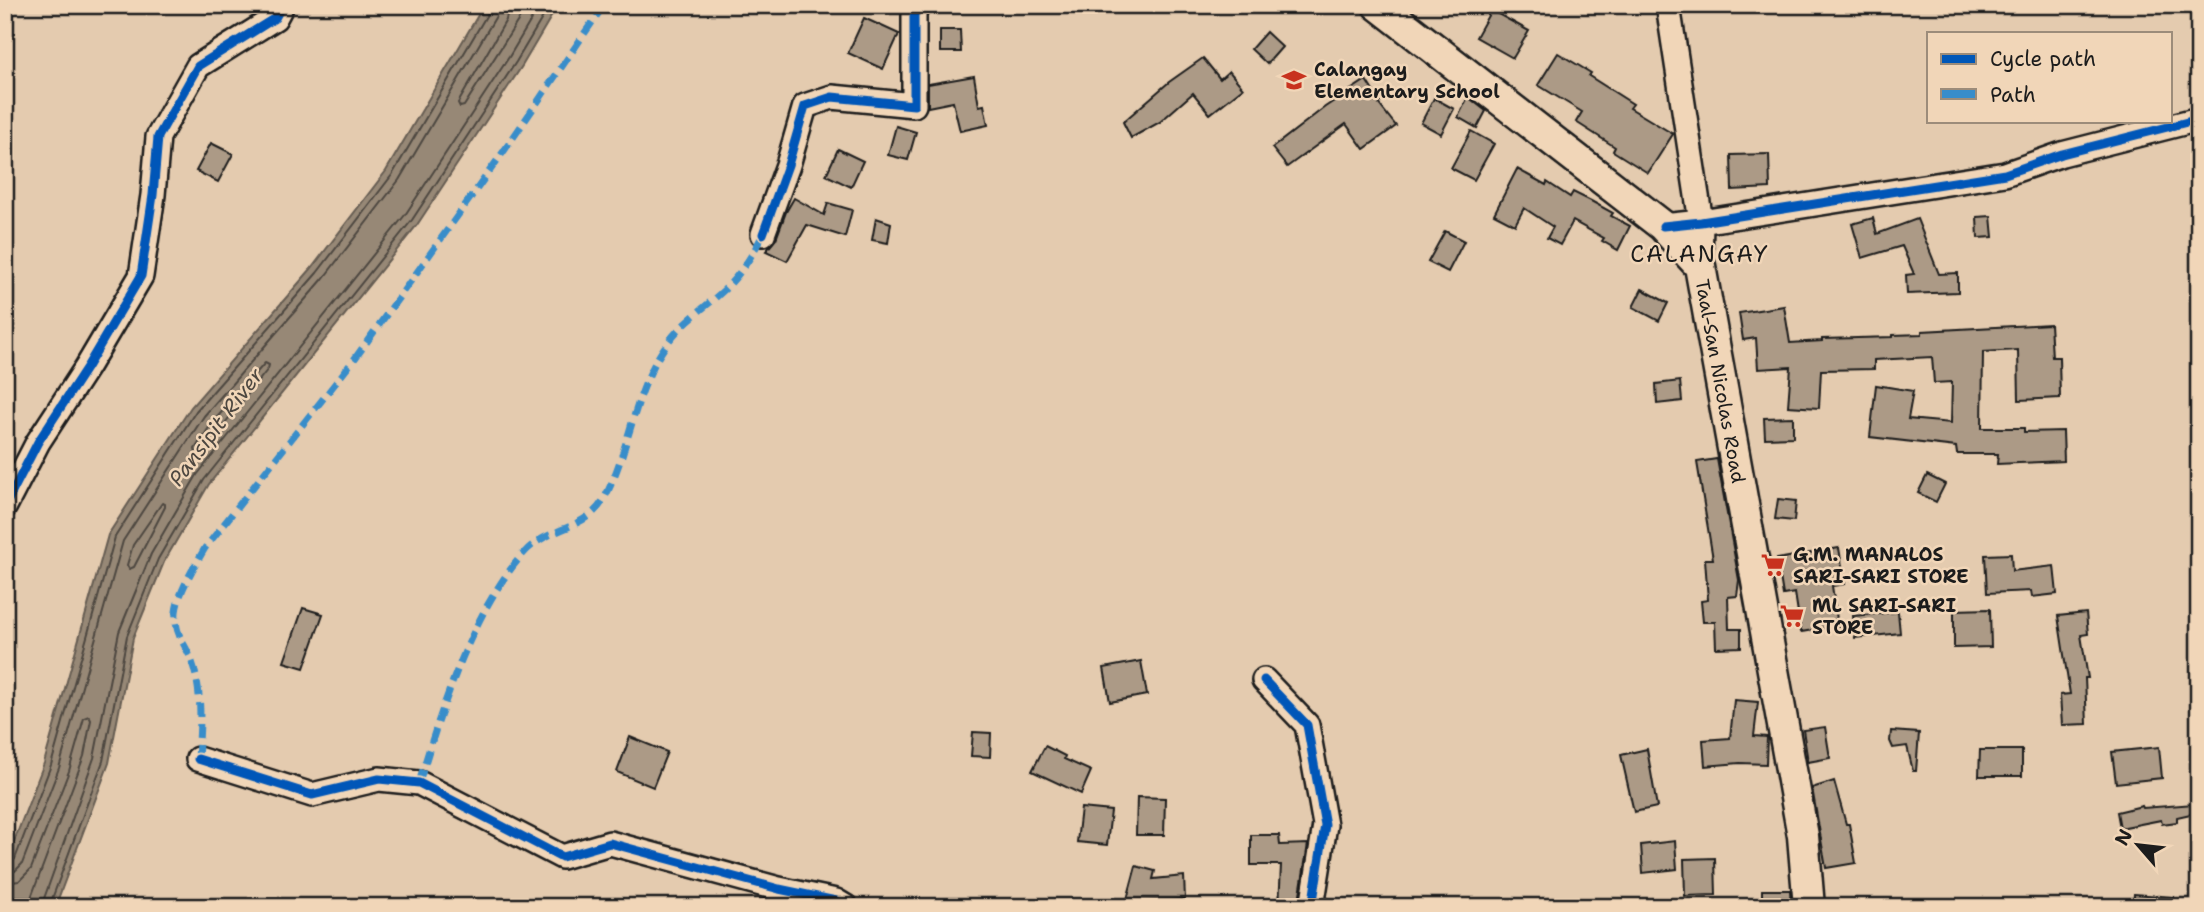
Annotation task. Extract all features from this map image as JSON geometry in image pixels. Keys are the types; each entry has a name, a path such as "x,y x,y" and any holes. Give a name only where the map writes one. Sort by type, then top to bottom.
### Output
{"main road":[{"name":"Taal-San Nicolas Road","path":"1378,5 1663,226 1700,266 1803,836 1809,907"}],"street":[{"path":"5,506 37,442 87,367 141,276 158,137 198,66 275,18 282,5"},
{"path":"763,234 789,165 805,106 832,97 914,105 914,15 917,5"},
{"path":"1668,5 1701,222 1700,266"},
{"path":"1663,226 2005,174 2062,154 2199,119"},
{"path":"1264,680 1307,725 1325,825 1312,907"},
{"path":"198,759 312,795 379,779 419,783 562,857 610,843 779,889 836,901 846,907"}],"water":[{"name":"Pansipit River","path":"484,5 558,5 522,66 417,225 209,484 164,562 133,638 109,763 55,907 5,907 5,865 44,763 108,535 191,407 311,269 386,171"}],"building":[{"path":"1491,10 1529,31 1513,58 1476,37"},
{"path":"864,18 899,34 883,69 848,53"},
{"path":"940,30 960,30 961,52 940,52"},
{"path":"1266,32 1282,47 1267,64 1251,49"},
{"path":"1558,53 1633,104 1630,108 1673,134 1648,173 1613,151 1615,147 1576,122 1582,112 1538,85"},
{"path":"1203,58 1220,79 1229,71 1243,88 1210,114 1193,93 1160,122 1131,138 1123,122 1169,82"},
{"path":"974,76 979,106 984,105 988,125 960,131 953,102 928,107 928,84"},
{"path":"1366,80 1380,102 1378,103 1396,126 1364,149 1346,124 1287,167 1272,148 1325,107"},
{"path":"1468,97 1486,111 1477,128 1458,117"},
{"path":"1434,98 1454,109 1441,134 1421,123"},
{"path":"896,126 916,132 908,160 888,155"},
{"path":"1471,131 1494,144 1474,180 1451,168"},
{"path":"211,143 233,154 218,182 196,171"},
{"path":"838,149 863,161 851,187 826,175"},
{"path":"1769,154 1770,188 1732,190 1731,155"},
{"path":"1517,169 1546,185 1547,182 1570,197 1573,192 1591,201 1630,226 1618,250 1602,241 1604,238 1573,221 1560,245 1547,238 1553,227 1524,208 1515,225 1494,214"},
{"path":"794,198 824,215 828,203 852,210 845,237 807,225 787,261 766,251 776,239"},
{"path":"1991,216 1993,237 1978,238 1977,217"},
{"path":"876,218 891,223 888,243 872,240"},
{"path":"1873,218 1877,234 1917,219 1939,274 1958,273 1958,292 1907,294 1906,275 1914,274 1902,246 1862,258 1852,224"},
{"path":"1445,231 1464,241 1448,272 1428,262"},
{"path":"1642,289 1668,303 1659,321 1633,307"},
{"path":"1784,306 1790,343 1822,339 1893,337 1922,334 1922,331 2050,324 2052,357 2059,357 2060,398 2019,400 2018,350 1983,352 1982,428 2024,428 2024,432 2063,431 2064,461 1997,464 1998,454 1957,454 1956,447 1870,437 1876,385 1913,391 1908,419 1951,423 1952,382 1934,383 1932,357 1874,360 1874,369 1821,370 1819,408 1788,406 1791,367 1758,369 1756,338 1743,340 1739,313"},
{"path":"1680,381 1682,401 1657,404 1656,384"},
{"path":"1793,417 1793,437 1765,438 1764,418"},
{"path":"1717,459 1739,580 1737,596 1728,597 1729,629 1741,629 1741,647 1716,648 1715,622 1703,622 1701,601 1708,600 1705,559 1713,559 1697,462"},
{"path":"1927,475 1945,484 1936,502 1918,493"},
{"path":"1778,499 1796,501 1794,521 1775,519"},
{"path":"1839,548 1845,584 1832,586 1838,626 1801,632 1795,593 1783,595 1777,559"},
{"path":"2011,554 2012,571 2054,566 2057,594 2032,597 2031,591 1987,593 1985,555"},
{"path":"303,608 323,614 304,668 284,662"},
{"path":"1990,609 1991,647 1954,648 1954,610"},
{"path":"1898,612 1900,633 1855,638 1853,616"},
{"path":"2086,613 2088,634 2081,635 2088,678 2085,678 2087,724 2062,725 2060,695 2070,694 2058,616"},
{"path":"1141,661 1147,695 1110,702 1104,668"},
{"path":"1734,700 1758,702 1754,736 1767,737 1766,764 1705,766 1703,740 1730,738"},
{"path":"1825,727 1830,758 1808,762 1803,730"},
{"path":"1891,731 1919,733 1916,771 1913,771 1907,746 1893,748 1890,741"},
{"path":"973,732 991,733 990,757 971,756"},
{"path":"630,737 667,752 653,787 617,772"},
{"path":"1045,746 1065,756 1064,759 1091,771 1081,794 1032,771"},
{"path":"2159,747 2162,778 2116,783 2112,752"},
{"path":"1647,749 1657,807 1634,812 1621,755"},
{"path":"1980,750 2022,750 2022,776 1979,776"},
{"path":"1834,781 1846,824 1849,824 1856,863 1826,868 1812,788"},
{"path":"1137,797 1165,798 1164,835 1136,835"},
{"path":"2194,804 2195,813 2177,817 2177,822 2162,824 2161,820 2120,828 2117,812 2142,806"},
{"path":"1081,808 1111,811 1107,845 1077,842"},
{"path":"1251,835 1279,835 1280,845 1308,844 1298,907 1279,907 1281,865 1251,865"},
{"path":"1675,841 1677,869 1643,873 1641,845"},
{"path":"1715,858 1716,895 1685,896 1684,859"},
{"path":"1136,866 1155,871 1153,879 1184,876 1185,899 1147,902 1147,907 1125,907"},
{"path":"1762,890 1790,890 1791,907 1762,907"},
{"path":"2134,894 2173,897 2173,907 2133,907"}],"marked path":[{"path":"198,759 198,686 190,655 176,620 180,596 192,571 205,548 356,357 504,151 604,5"},
{"path":"419,783 448,693 489,602 506,576 533,544 589,516 598,508 614,478 640,397 657,359 681,327 736,277 763,234"}],"cycle path":[{"path":"5,506 38,442 141,276 158,137 198,66 275,18 282,5"},
{"path":"763,234 788,165 805,106 832,97 914,105 914,15 917,5"},
{"path":"1663,226 2005,174 2062,154 2199,119"},
{"path":"1264,680 1307,725 1325,825 1312,907"},
{"path":"198,759 312,795 379,779 419,783 562,857 610,843 779,889 836,901 846,907"}],"place":[{"name":"Calangay Elementary School","path":"1294,80"},
{"name":"G.M. MANALOS SARI-SARI STORE","path":"1773,565"},
{"name":"ML SARI-SARI STORE","path":"1792,616"}],"district":[{"name":"CALANGAY","path":"1700,254"}]}
